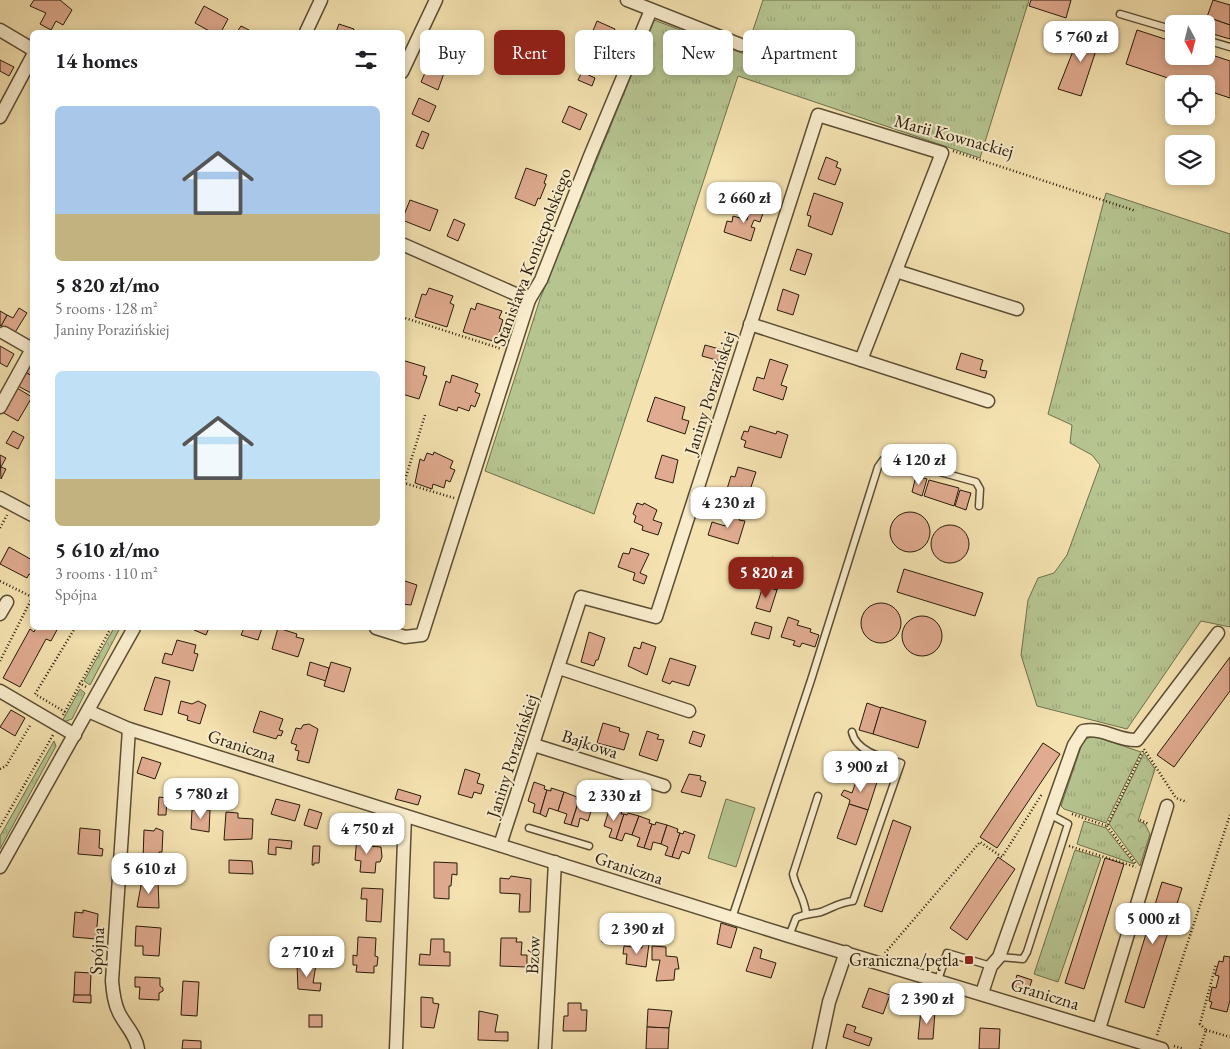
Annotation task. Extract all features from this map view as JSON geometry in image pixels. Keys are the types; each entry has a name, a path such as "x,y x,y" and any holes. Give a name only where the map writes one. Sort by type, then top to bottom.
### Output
{"street":[{"path":"307,30 321,0"},
{"path":"405,66 436,0"},
{"path":"628,0 741,45"},
{"name":"Stanisława Koniecpolskiego","path":"382,630 405,637 422,635 529,300 541,280 651,10"},
{"path":"0,30 30,48"},
{"path":"0,117 30,61"},
{"name":"Marii Kownackiej","path":"818,115 942,153"},
{"name":"Janiny Porazińskiej","path":"500,845 581,597 656,617 818,115"},
{"path":"861,360 942,153"},
{"path":"405,245 529,300"},
{"path":"896,271 1017,308"},
{"path":"750,324 988,400"},
{"path":"4,333 30,348"},
{"path":"0,406 30,353"},
{"path":"0,498 30,514"},
{"path":"0,614 7,602"},
{"path":"0,867 133,630"},
{"path":"982,993 1074,745 1083,731 1095,729 1130,741 1137,740 1218,633"},
{"path":"559,668 689,711"},
{"path":"0,690 75,735"},
{"name":"Graniczna","path":"88,711 129,729 789,936 982,993 1157,1048"},
{"name":"Spójna","path":"129,729 112,981 113,997 118,1012 137,1042 138,1049"},
{"name":"Bajkowa","path":"534,745 664,786"},
{"path":"1099,1029 1143,869 1167,806"},
{"path":"396,1049 405,816"},
{"name":"Bzów","path":"546,1049 555,862"},
{"path":"819,1049 829,1002 846,952"}],"lane":[{"path":"1120,14 1165,27"},
{"path":"1215,43 1230,48"},
{"path":"732,918 808,689 878,467 883,460 893,459 976,482 980,489 978,506"},
{"path":"789,936 796,918 806,913 820,912 839,902 852,900 901,764 862,748 854,740 852,732"},
{"path":"806,913 801,890 795,884 793,874 818,796"},
{"path":"938,980 948,953 995,962 1022,959 1027,952 1068,824 1049,814"},
{"path":"529,828 589,846"}],"path":[{"name":"Marii Kownackiej","path":"942,153 955,151 1136,211"},
{"path":"405,318 503,350 508,348"},
{"path":"501,357 503,350"},
{"path":"405,476 425,414"},
{"path":"405,483 457,499"},
{"path":"0,528 6,515"},
{"path":"0,581 30,596"},
{"path":"0,661 30,601"},
{"path":"65,712 35,694 74,630"},
{"path":"105,638 110,630"},
{"path":"0,770 6,766 28,730 31,724 30,718"},
{"path":"1107,826 1144,749 1176,798 1186,802"},
{"path":"882,956 980,842 1002,857 1045,790"},
{"path":"1071,814 1107,826 1143,869"},
{"path":"1157,1048 1230,815"},
{"path":"1063,844 1143,869"},
{"path":"1216,964 1200,1024 1206,1030 1230,1036"},
{"path":"1200,1049 1206,1030"}],"green space":[{"path":"763,0 1029,0 980,158 738,76 594,514 485,471 540,299 632,75 653,75 653,30 650,30 654,20 681,30 663,30 663,75 733,75 733,50 743,53 743,75 855,75 855,30 753,30"},
{"path":"1106,193 1230,234 1230,627 1201,621 1127,729 1037,706 1021,655 1028,600 1038,578 1054,573 1067,555 1100,465 1092,455 1070,443 1072,425 1048,414"},
{"path":"113,630 119,630 90,685 84,681"},
{"path":"80,689 85,693 72,719 61,723"},
{"path":"1094,736 1141,752 1106,823 1064,809 1061,806 1082,744 1086,739"},
{"path":"54,741 56,746 0,849 0,836"},
{"path":"1144,753 1155,769 1138,821 1145,824 1150,834 1140,866 1109,824"},
{"path":"726,799 755,808 736,867 708,858"},
{"path":"1084,821 1106,828 1134,864 1077,844"},
{"path":"1075,850 1101,858 1058,982 1034,974"}],"building":[{"path":"34,0 60,0 72,10 63,25 56,21 51,30 40,24 46,13 30,6"},
{"path":"1031,0 1071,0 1066,18 1029,6"},
{"path":"1213,0 1230,5 1230,25 1215,20 1215,15 1208,15"},
{"path":"204,6 228,19 222,30 207,30 195,23"},
{"path":"1215,20 1230,25 1230,39 1215,35"},
{"path":"597,21 615,29 615,30 593,30"},
{"path":"339,24 354,29 354,30 337,30"},
{"path":"1090,25 1103,29 1081,96 1058,89 1075,46 1082,50"},
{"path":"241,26 249,30 238,30"},
{"path":"1137,30 1165,39 1165,65 1215,65 1215,56 1230,61 1230,98 1215,93 1215,75 1165,75 1165,77 1126,64"},
{"path":"0,60 14,67 9,76 0,71"},
{"path":"424,75 443,75 438,90 421,82"},
{"path":"580,75 588,75 595,78 592,86 578,80"},
{"path":"419,98 436,106 429,122 412,114"},
{"path":"569,106 587,114 580,130 562,122"},
{"path":"422,131 429,134 423,149 416,146"},
{"path":"826,157 838,162 836,167 841,169 835,185 818,179"},
{"path":"526,168 547,175 544,183 546,184 535,206 515,198"},
{"path":"814,193 843,203 832,235 808,226 811,216 807,215"},
{"path":"410,200 438,210 430,231 405,221 405,212"},
{"path":"751,205 764,210 760,222 754,220 751,227 755,228 751,241 724,232 727,221 732,222 733,216 747,220"},
{"path":"454,219 465,224 458,241 447,236"},
{"path":"797,249 812,254 805,275 790,270"},
{"path":"429,288 453,296 450,303 454,305 447,327 415,317 422,294 426,295"},
{"path":"783,289 799,295 793,315 777,310"},
{"path":"477,303 502,311 499,318 503,320 496,342 463,332 471,308 475,310"},
{"path":"19,308 27,313 14,334 1,326 7,315 13,318"},
{"path":"0,311 7,315 1,326 0,325"},
{"path":"705,345 723,350 720,361 702,356"},
{"path":"0,346 14,354 7,367 0,363"},
{"path":"961,353 983,360 980,370 987,371 985,378 956,369"},
{"path":"770,359 788,365 781,385 787,387 783,400 753,390 757,377 764,379"},
{"path":"405,361 425,367 423,375 427,376 419,399 405,395"},
{"path":"30,363 30,375 25,372"},
{"path":"25,372 30,375 30,392 18,386"},
{"path":"452,375 478,384 475,392 480,394 475,407 471,405 469,411 458,407 457,411 439,405 446,381 450,383"},
{"path":"17,388 30,396 30,400 18,421 2,412"},
{"path":"655,397 685,407 682,419 689,421 685,434 647,421"},
{"path":"750,426 776,434 777,431 788,435 781,458 744,447 746,441 741,439 744,431 748,432"},
{"path":"13,431 24,437 18,449 6,443"},
{"path":"434,452 453,461 450,468 455,470 450,482 446,480 444,488 433,484 432,489 415,483 420,459 424,461 427,453 433,455"},
{"path":"0,455 6,458 1,467 6,469 1,479"},
{"path":"662,455 678,460 673,483 655,478"},
{"path":"738,467 756,472 750,490 741,487 739,492 727,489 731,476 735,477"},
{"path":"916,476 927,479 922,496 912,492"},
{"path":"929,480 959,488 954,506 924,496"},
{"path":"960,490 971,493 966,510 955,506"},
{"path":"637,503 643,505 644,503 657,510 653,520 662,523 658,535 642,530 643,526 634,522 636,516 633,514"},
{"path":"729,512 741,515 739,520 745,521 738,544 708,535 712,522 725,526"},
{"path":"914,512 921,515 927,521 930,532 929,540 921,549 914,552 906,552 899,549 891,540 890,528 893,521 902,513"},
{"path":"950,525 964,530 969,544 964,558 950,563 936,558 931,544 936,530"},
{"path":"9,547 30,559 30,575 27,578 0,564"},
{"path":"631,548 649,554 640,573 647,576 644,584 633,580 635,573 618,567 623,553 629,554"},
{"path":"772,557 786,561 780,581 766,577"},
{"path":"904,569 983,593 975,616 897,592"},
{"path":"766,577 780,581 777,590 763,586"},
{"path":"405,581 417,585 411,605 405,604"},
{"path":"763,586 777,590 770,612 756,608"},
{"path":"885,603 892,606 898,612 901,623 900,631 892,640 885,643 877,643 870,640 862,631 861,619 864,612 873,604"},
{"path":"922,616 936,622 942,636 936,650 922,656 908,650 902,636 908,622"},
{"path":"788,617 799,621 797,625 811,629 810,632 819,635 815,647 802,643 800,647 793,645 795,641 781,637"},
{"path":"755,622 772,627 769,639 751,634"},
{"path":"30,629 34,632 35,630 57,630 51,641 46,639 20,687 3,678"},
{"path":"194,630 208,630 206,635"},
{"path":"243,630 261,630 258,640 241,635"},
{"path":"277,630 297,634 296,637 304,639 298,657 272,649"},
{"path":"589,632 605,638 598,660 596,660 594,666 581,662"},
{"path":"177,640 196,645 194,653 198,654 193,671 162,663 165,653 172,655"},
{"path":"642,642 656,647 647,675 628,666 634,647 640,649"},
{"path":"1230,657 1230,691 1174,767 1157,755"},
{"path":"670,658 696,666 689,686 672,681 670,684 662,681"},
{"path":"310,662 329,668 326,681 307,675"},
{"path":"331,662 351,668 344,692 324,686"},
{"path":"155,677 170,681 162,715 144,710"},
{"path":"181,701 192,704 198,701 206,705 200,724 187,720 188,716 178,713"},
{"path":"867,703 881,708 873,734 859,730"},
{"path":"881,707 926,721 918,748 873,734"},
{"path":"11,710 25,718 15,736 0,727"},
{"path":"260,711 283,719 279,730 283,731 281,736 278,735 276,739 253,732"},
{"path":"603,723 620,728 619,731 629,734 624,750 597,743"},
{"path":"309,724 318,729 309,763 297,760 299,751 295,750 297,745 291,743 296,728 301,729 303,725"},
{"path":"647,731 659,735 657,739 664,740 657,761 639,755"},
{"path":"693,731 705,735 701,747 689,743"},
{"path":"1043,743 1060,754 997,848 980,837"},
{"path":"142,757 161,763 155,779 137,773"},
{"path":"465,769 480,774 477,783 484,785 481,794 474,792 472,798 458,794"},
{"path":"689,774 701,776 700,780 706,782 701,797 681,792"},
{"path":"858,776 877,782 868,810 849,804 850,800 841,795 844,790 852,793"},
{"path":"534,782 545,786 544,789 547,790 540,814 533,812 535,804 528,801"},
{"path":"551,788 564,792 558,811 549,808 546,817 540,814 547,790 551,791"},
{"path":"398,789 421,796 418,805 395,799"},
{"path":"564,792 577,797 576,799 579,800 571,825 564,823 567,814 558,811"},
{"path":"159,797 167,798 166,815 158,815"},
{"path":"583,798 594,802 588,821 580,818 578,827 571,825 579,800 582,801"},
{"path":"276,799 300,805 295,821 271,814"},
{"path":"849,804 868,810 856,845 837,838"},
{"path":"610,807 622,811 621,814 624,814 616,839 609,837 612,829 604,826"},
{"path":"309,809 322,813 317,829 304,825"},
{"path":"192,810 210,810 209,832 191,829"},
{"path":"226,812 238,813 238,818 253,819 252,839 224,840"},
{"path":"628,813 639,816 632,835 625,833 622,841 616,839 624,814 627,815"},
{"path":"639,816 650,820 649,823 652,824 644,848 637,846 640,838 632,835"},
{"path":"893,820 911,827 882,912 864,906"},
{"path":"656,822 667,825 661,844 653,842 651,850 644,848 652,824 655,825"},
{"path":"667,825 678,829 677,832 680,833 672,857 665,855 668,847 661,844"},
{"path":"80,828 100,830 99,848 103,849 102,856 78,854"},
{"path":"156,828 163,831 162,852 159,852 159,860 143,859 144,830 154,831"},
{"path":"684,831 695,835 689,854 682,851 679,859 672,857 680,833 683,834"},
{"path":"357,836 369,837 369,846 381,847 382,857 380,862 376,862 375,873 360,872 361,861 355,860"},
{"path":"269,839 292,841 291,849 276,847 276,855 268,854"},
{"path":"313,846 320,846 319,863 312,865"},
{"path":"998,857 1015,869 967,940 950,928"},
{"path":"1105,858 1124,864 1084,989 1065,983"},
{"path":"229,860 252,861 253,874 229,873"},
{"path":"434,862 457,863 457,875 452,874 451,886 449,886 449,899 434,898"},
{"path":"511,876 531,879 530,912 519,912 520,894 500,893 500,878 509,879"},
{"path":"142,880 158,881 159,908 137,907"},
{"path":"1162,882 1182,888 1144,1008 1125,1002"},
{"path":"362,888 383,889 381,922 366,921 367,899 361,899"},
{"path":"83,910 98,914 96,939 73,937 75,912 83,913"},
{"path":"632,914 650,918 645,938 627,933"},
{"path":"603,923 613,923 612,943 602,942"},
{"path":"721,923 737,928 731,948 717,944"},
{"path":"136,926 161,928 159,956 143,955 143,946 135,946"},
{"path":"358,937 376,938 375,956 378,957 377,966 374,966 374,973 356,972 357,965 353,965 353,955 357,956"},
{"path":"501,938 517,938 516,942 522,942 521,955 527,955 527,967 500,966"},
{"path":"431,939 444,939 444,952 450,952 450,966 419,965 420,954 430,955"},
{"path":"642,944 649,944 646,967 626,964 627,954 623,954 624,946 642,948"},
{"path":"652,946 666,947 666,956 677,957 679,969 675,969 674,980 656,981 660,960 652,960"},
{"path":"754,947 762,950 760,958 776,963 771,978 746,971"},
{"path":"1224,956 1230,957 1230,1000 1227,1012 1210,1008 1212,1002 1209,1001 1212,987 1216,988 1219,976 1215,975 1219,961 1223,962"},
{"path":"297,965 316,965 313,983 321,983 320,991 298,989"},
{"path":"75,972 91,973 90,996 74,995"},
{"path":"1017,975 1032,980 1028,991 1014,986"},
{"path":"135,977 160,978 160,986 163,988 163,991 159,993 159,1000 139,999 140,987 135,987"},
{"path":"183,981 199,982 197,1016 181,1015"},
{"path":"869,988 890,995 883,1014 862,1007"},
{"path":"74,995 91,995 91,1003 73,1002"},
{"path":"421,997 433,998 433,1003 439,1004 434,1028 421,1027"},
{"path":"568,1003 581,1003 581,1010 587,1010 586,1031 563,1031 564,1016 568,1016"},
{"path":"648,1009 672,1011 669,1028 647,1027"},
{"path":"921,1010 935,1011 933,1039 918,1039"},
{"path":"479,1011 498,1015 495,1032 508,1032 508,1041 478,1040"},
{"path":"309,1015 322,1015 322,1027 309,1027"},
{"path":"847,1024 856,1027 854,1032 872,1038 869,1046 843,1037"},
{"path":"647,1027 669,1028 668,1049 646,1049"},
{"path":"980,1028 1000,1029 999,1049 979,1049"},
{"path":"183,1040 201,1041 201,1049 182,1049"}],"place":[{"name":"Graniczna/pętla","path":"969,960"}]}
